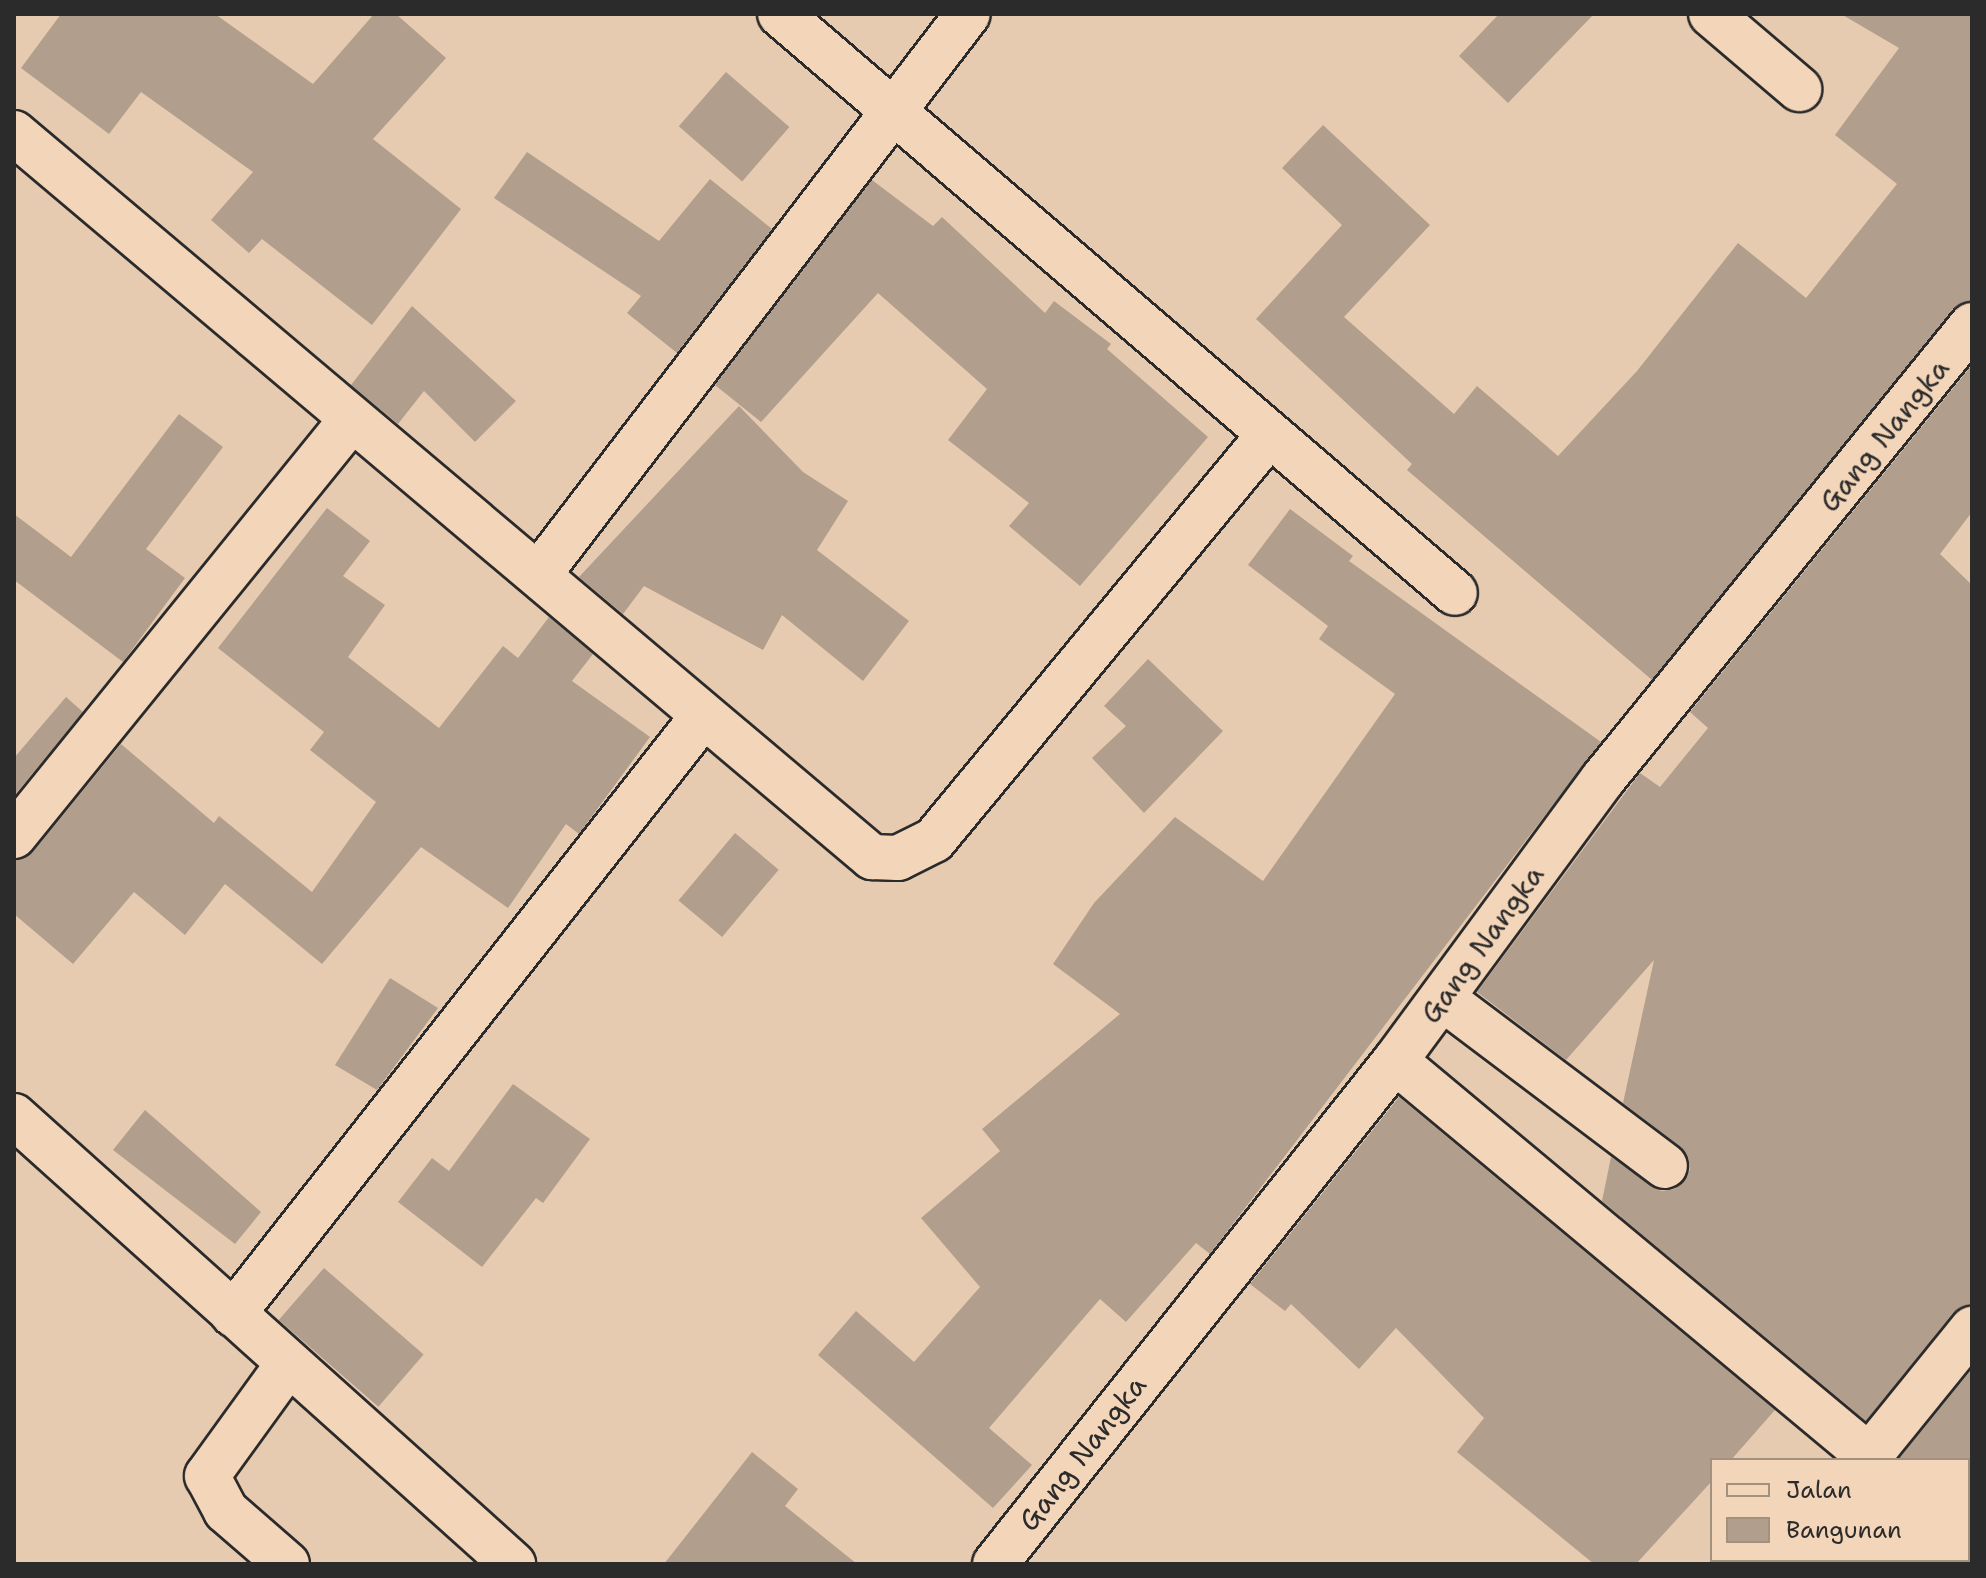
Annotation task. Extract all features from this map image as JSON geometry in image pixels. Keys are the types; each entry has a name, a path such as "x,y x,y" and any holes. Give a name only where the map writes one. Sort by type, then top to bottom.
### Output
{"street":[{"path":"780,14 1455,593"},
{"path":"539,574 891,110 968,14"},
{"path":"1711,14 1799,89"},
{"path":"14,133 351,420 539,574 859,851 910,854 934,840 1269,435"},
{"name":"Gang Nangka","path":"995,1564 1395,1061 1603,779 1972,325"},
{"path":"14,836 351,420"},
{"path":"233,1314 703,716"},
{"path":"1442,998 1665,1166"},
{"path":"1395,1061 1868,1458 1972,1329"},
{"path":"14,1116 513,1564"},
{"path":"287,1564 226,1511 207,1476 288,1364"}],"building":[{"path":"61,14 215,14 313,84 374,14 396,14 446,58 373,139 461,209 372,325 262,239 249,253 211,220 253,172 141,92 109,134 21,68"},
{"path":"1499,14 1594,14 1508,103 1459,56"},
{"path":"1841,14 1972,14 1972,301 1953,309 1652,680 1407,470 1412,464 1256,319 1342,225 1282,168 1323,125 1430,225 1344,317 1454,414 1477,386 1558,456 1637,371 1738,243 1806,298 1897,184 1835,135 1899,48"},
{"path":"726,72 789,127 742,181 679,126"},
{"path":"527,152 659,241 710,179 772,229 677,353 627,313 641,296 494,198"},
{"path":"872,180 933,226 942,217 1045,313 1054,301 1111,344 1107,349 1208,437 1080,586 1009,526 1029,503 948,440 987,389 878,293 761,422 715,385"},
{"path":"412,306 516,401 475,442 424,391 398,424 351,385"},
{"path":"1972,365 1972,512 1940,554 1972,585 1972,1305 1953,1313 1866,1421 1602,1201 1611,1157 1661,1191 1675,1189 1690,1170 1681,1147 1623,1103 1654,960 1566,1060 1477,992 1640,773 1660,787 1708,728 1690,712"},
{"path":"739,406 803,472 848,501 817,550 909,621 863,681 782,615 763,650 644,586 623,614 579,577"},
{"path":"179,414 223,447 146,549 185,578 123,662 14,580 14,514 71,557"},
{"path":"327,508 370,541 343,576 385,605 348,657 439,728 503,646 518,658 549,617 593,654 572,681 650,737 579,834 566,824 508,908 421,847 322,964 225,884 185,935 134,892 73,964 14,914 14,860 33,852 121,744 214,823 219,816 312,892 376,802 310,750 324,732 218,648"},
{"path":"1290,509 1353,556 1349,561 1601,742 1210,1254 1196,1243 1126,1322 1100,1299 989,1428 1032,1465 993,1508 818,1355 856,1311 914,1362 980,1287 921,1218 1000,1151 982,1129 1120,1014 1053,964 1094,903 1175,817 1263,881 1395,694 1319,639 1328,626 1248,565"},
{"path":"1148,659 1223,731 1144,813 1092,758 1126,726 1104,706"},
{"path":"66,697 83,712 14,796 14,758"},
{"path":"735,833 779,870 722,937 678,900"},
{"path":"390,978 438,1008 377,1090 335,1065"},
{"path":"513,1084 590,1139 543,1203 536,1198 482,1267 398,1202 432,1158 449,1171"},
{"path":"1399,1097 1775,1410 1733,1458 1710,1458 1710,1483 1636,1564 1594,1564 1457,1452 1484,1418 1396,1328 1359,1369 1291,1304 1285,1311 1250,1284"},
{"path":"145,1110 261,1212 235,1244 113,1150"},
{"path":"324,1268 424,1355 378,1407 279,1320"},
{"path":"1972,1369 1972,1460 1900,1458"},
{"path":"752,1452 798,1489 785,1506 857,1564 664,1564"}]}
